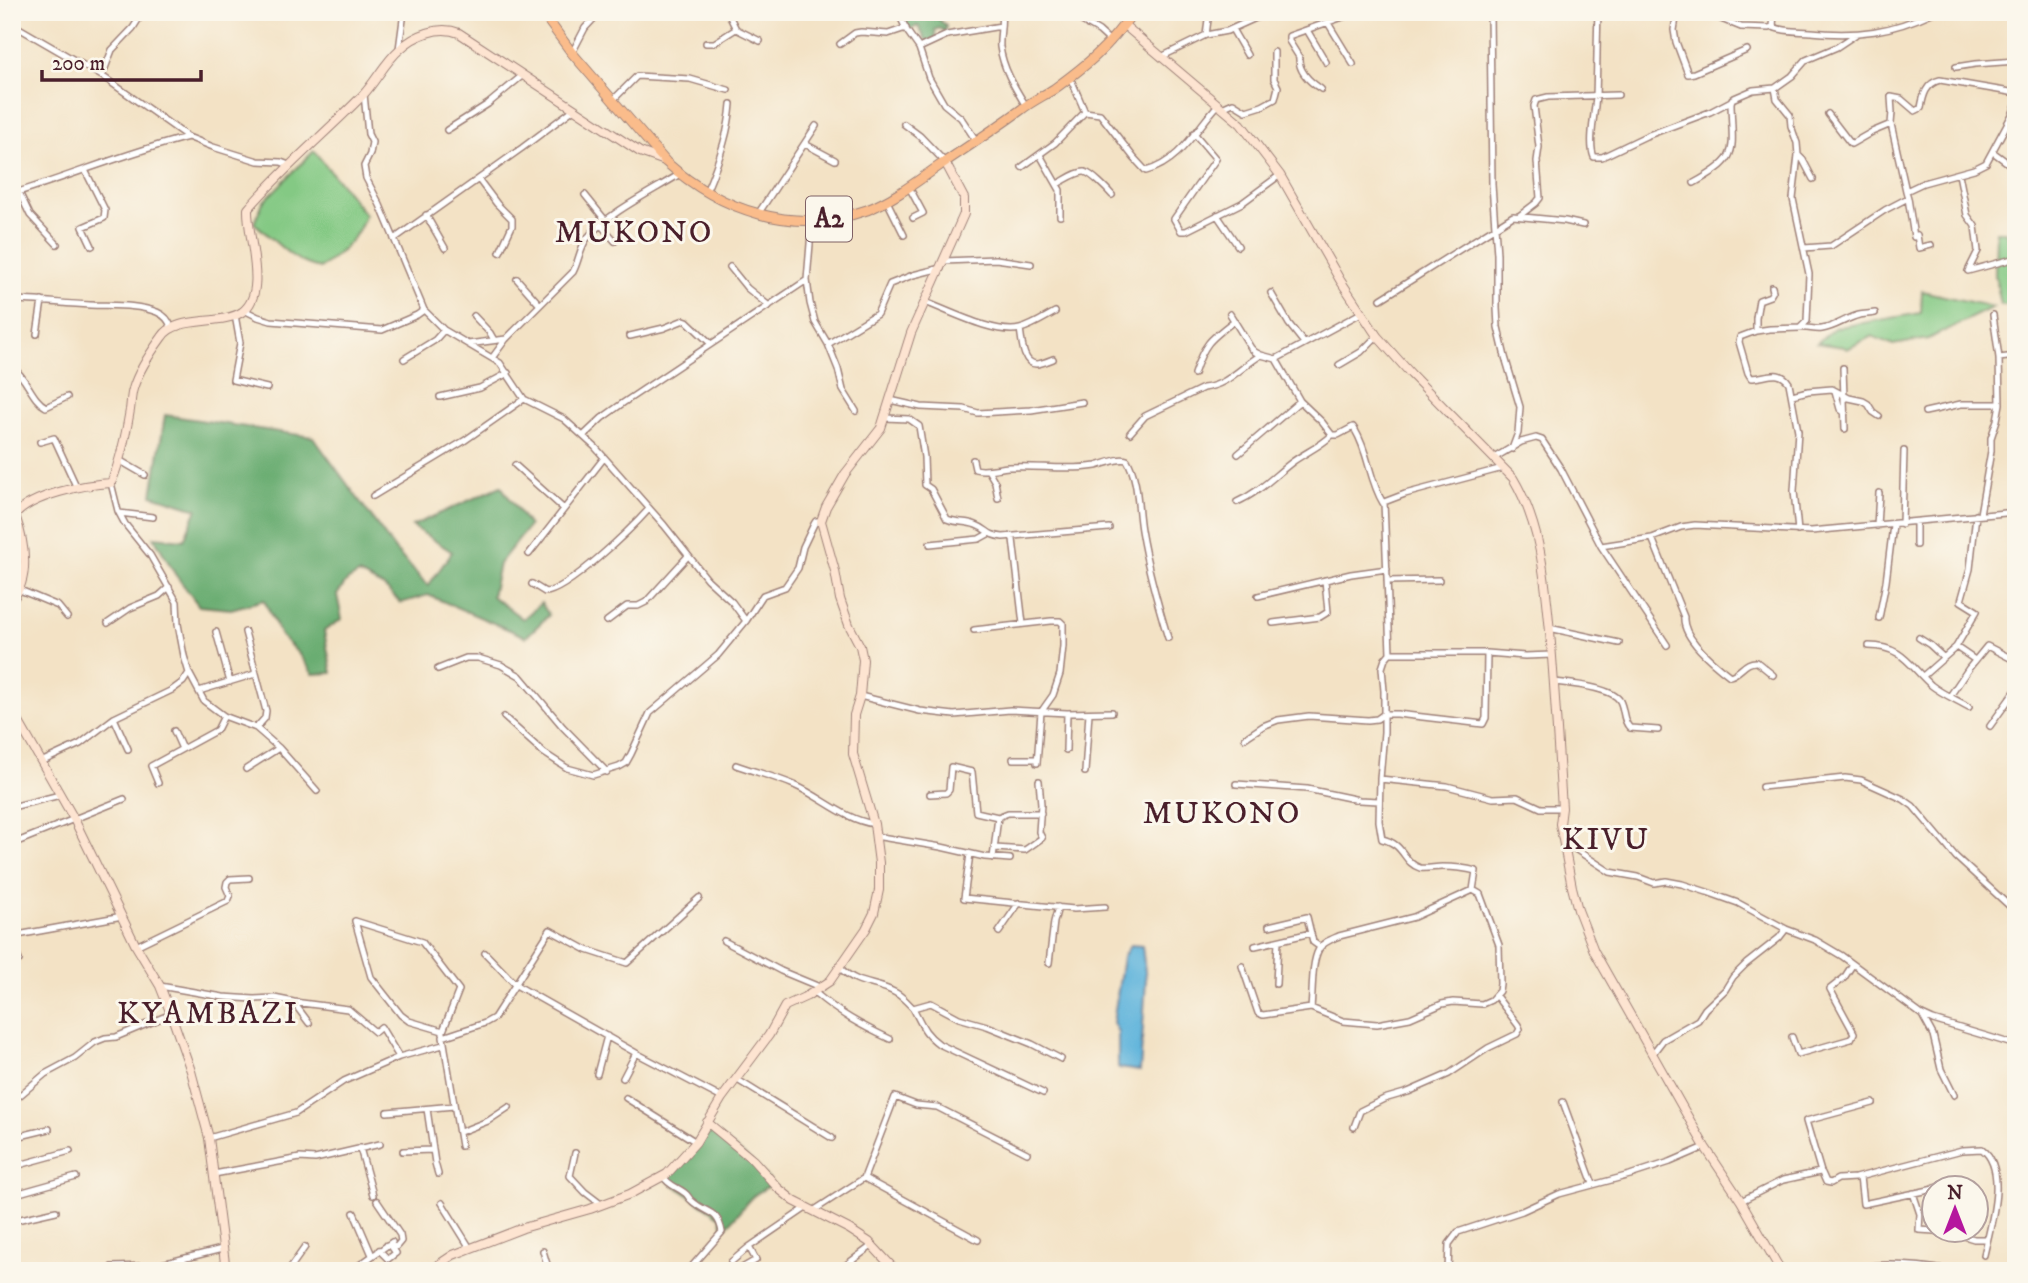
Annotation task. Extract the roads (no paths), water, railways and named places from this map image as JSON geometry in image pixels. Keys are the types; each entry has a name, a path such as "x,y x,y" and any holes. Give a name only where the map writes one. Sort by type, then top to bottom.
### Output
{"main road":[{"name":"A2","path":"542,12 572,53 666,162 680,174 706,192 742,209 758,214 812,220 867,210 887,201 1095,59 1133,12"}],"street":[{"path":"103,76 112,50 143,12"},
{"path":"399,49 404,12"},
{"path":"572,53 585,28 600,12"},
{"path":"898,12 919,48 929,78 944,104 961,118 977,142"},
{"path":"1001,12 1000,47 1010,80 1026,106"},
{"path":"1072,12 1111,42"},
{"path":"1088,25 1089,12"},
{"path":"1206,36 1209,12"},
{"path":"1161,57 1269,12"},
{"path":"1321,89 1305,76 1289,36 1357,12"},
{"path":"1490,12 1492,186 1496,229 1498,327 1520,407 1512,449"},
{"path":"1598,12 1592,153 1597,158 1646,135 1710,112 1735,97 1753,90 1774,88 1792,76 1806,60 1837,47 1855,35"},
{"path":"1677,12 1675,37 1688,74 1747,50"},
{"path":"1704,12 1741,27 1773,27 1830,35 1855,35 1900,27 1934,12"},
{"path":"1773,27 1774,12"},
{"path":"2009,12 2016,53"},
{"path":"727,13 736,29 760,41"},
{"path":"12,23 103,76 188,137 258,161 289,165"},
{"path":"1328,23 1353,64"},
{"path":"1124,25 1241,124 1280,175 1377,336 1513,478 1523,495 1536,531 1545,577 1562,808 1560,824 1578,910 1594,951 1705,1147 1741,1200 1781,1271"},
{"path":"919,48 947,35 1001,26"},
{"path":"840,44 855,33 888,34 906,28"},
{"path":"706,43 714,43 736,29"},
{"path":"1233,29 1247,55"},
{"path":"317,790 279,748 256,728 224,716 204,701 189,673 177,624 177,602 149,555 119,513 111,482 119,460 133,388 142,368 162,336 171,327 235,316 244,310 251,301 257,275 248,209 289,165 364,93 399,49 426,33 452,30 640,152 666,162"},
{"path":"1307,30 1326,62"},
{"path":"1085,112 1100,114 1146,171 1171,159 1220,106 1233,103 1246,111 1275,99 1278,87 1273,79 1274,52"},
{"path":"1956,68 2016,61"},
{"path":"447,130 488,104 523,75"},
{"path":"613,101 637,76 690,79 728,90"},
{"path":"1070,77 1085,112"},
{"path":"1931,245 1919,248 1917,235 1914,237 1891,124 1891,97 1901,99 1915,111 1921,108 1924,94 1932,82 1937,80 2016,93"},
{"path":"1774,88 1777,99 1790,115 1798,155 1793,198 1809,274 1807,321 1800,328"},
{"path":"364,93 368,134 372,142 364,166 366,178 424,310 444,331 500,363 524,399 564,419 583,436 746,621"},
{"path":"1519,216 1540,198 1537,161 1539,146 1534,106 1536,100 1548,97 1618,95"},
{"path":"1694,183 1722,166 1731,155 1731,101"},
{"path":"706,192 718,165 730,123 731,104"},
{"path":"1906,191 1986,163 2014,113 2016,104"},
{"path":"394,239 574,109"},
{"path":"1021,167 1070,130 1085,112"},
{"path":"1828,114 1852,144 1891,124"},
{"path":"429,1271 440,1267 453,1255 470,1248 523,1228 630,1195 676,1166 696,1142 722,1098 765,1042 785,1006 830,981 874,913 879,863 874,824 853,754 854,715 863,671 862,653 840,599 821,521 845,474 881,428 911,333 964,214 964,198 945,162 904,124"},
{"path":"758,214 816,126"},
{"path":"1194,133 1216,159 1174,219 1181,231 1184,232 1242,203 1280,175"},
{"path":"57,244 30,215 16,193 146,147 188,137"},
{"path":"805,144 835,160"},
{"path":"1993,152 2016,169"},
{"path":"1040,155 1060,190 1060,216"},
{"path":"1798,155 1814,179"},
{"path":"85,170 104,210 104,218 83,227 92,246"},
{"path":"1057,184 1085,172 1112,195"},
{"path":"492,358 506,340 573,272 579,262 585,240 604,223 680,174"},
{"path":"1959,174 1967,215 1975,226 1978,251 1968,271 2016,258"},
{"path":"479,180 512,219 512,226 500,253"},
{"path":"908,187 923,214 913,218"},
{"path":"585,195 615,241"},
{"path":"1804,247 1830,246 1908,198"},
{"path":"887,201 904,236"},
{"path":"426,215 445,248"},
{"path":"1217,215 1238,246"},
{"path":"1381,299 1496,229 1508,218 1519,216 1583,225"},
{"path":"812,220 807,279 810,303 815,322 838,369 843,390 856,411"},
{"path":"828,344 877,314 890,284 942,264 996,259 1031,264"},
{"path":"730,267 747,288 769,306"},
{"path":"517,279 540,304"},
{"path":"583,436 623,403 807,279"},
{"path":"1756,331 1759,300 1770,296 1772,287"},
{"path":"1271,293 1304,343"},
{"path":"12,300 131,306 158,312 169,320 171,327"},
{"path":"37,334 42,301"},
{"path":"925,302 992,327 1008,330 1020,329 1055,312"},
{"path":"244,310 271,321 382,330 424,310"},
{"path":"1230,314 1255,352 1276,359 1361,313"},
{"path":"1798,531 1794,491 1798,431 1792,404 1793,395 1788,380 1782,375 1754,379 1750,376 1740,339 1756,331 1810,327 1816,330 1826,329 1856,316 1875,313"},
{"path":"1923,676 1956,647 1977,611 1961,601 1970,569 1991,438 2000,404 1999,358 1993,315"},
{"path":"235,316 240,343 233,380 267,388"},
{"path":"474,316 494,340"},
{"path":"630,336 684,320 710,343"},
{"path":"1194,374 1205,345 1234,321"},
{"path":"1020,329 1026,359 1034,364 1053,359"},
{"path":"404,359 435,340 444,331"},
{"path":"1339,365 1361,352 1377,336"},
{"path":"468,344 506,340"},
{"path":"1130,433 1145,416 1203,388 1213,387 1229,379 1261,355"},
{"path":"1999,358 2016,356"},
{"path":"1276,359 1300,401 1332,435"},
{"path":"12,367 46,407 67,397"},
{"path":"1843,368 1845,429"},
{"path":"440,397 480,388 508,373"},
{"path":"1793,395 1824,389 1835,391 1863,401 1879,416"},
{"path":"1835,391 1840,409 1845,413"},
{"path":"373,496 464,441 524,399"},
{"path":"890,400 921,407 964,409 978,413 1031,410 1082,402"},
{"path":"1238,454 1300,401"},
{"path":"1925,412 1961,404 2000,404"},
{"path":"885,418 909,419 917,424 921,434 925,485 931,489 947,519 976,524 989,534"},
{"path":"1237,502 1251,496 1291,463 1332,435 1338,435 1353,427 1356,430 1383,504 1390,653 1382,668 1384,714 1379,801 1382,839 1390,840 1399,846 1409,862 1421,868 1443,867 1476,871 1473,890"},
{"path":"40,442 54,438 77,488"},
{"path":"1494,458 1521,442 1534,438 1542,440 1561,469 1601,546 1667,645"},
{"path":"1902,524 1904,452"},
{"path":"529,554 604,458"},
{"path":"972,460 975,469 988,470 1008,467 1093,467 1122,458 1127,460 1134,472 1141,529 1168,638"},
{"path":"119,460 145,475"},
{"path":"515,465 564,509"},
{"path":"1383,504 1386,500 1405,494 1503,468"},
{"path":"988,470 995,482 998,498"},
{"path":"12,600 20,590 24,557 21,532 14,514 26,504 90,484 111,482"},
{"path":"1877,526 1879,493"},
{"path":"532,584 545,592 556,590 602,554 649,509"},
{"path":"1601,546 1652,538 1681,527 1695,525 1819,531 2016,512"},
{"path":"119,513 153,517"},
{"path":"504,717 544,753 567,768 586,775 607,772 626,762 650,713 718,655 763,595 785,587 798,568 814,524 821,521"},
{"path":"1916,522 1916,545"},
{"path":"1879,618 1893,525"},
{"path":"930,544 979,538 989,534 1011,536 1108,528"},
{"path":"1011,536 1023,624"},
{"path":"1652,538 1684,617 1684,625 1694,642 1730,676 1748,663 1754,662 1773,675"},
{"path":"607,621 627,606 638,606 646,602 688,556"},
{"path":"1258,597 1325,580 1387,569"},
{"path":"1273,623 1320,617 1328,612 1325,580"},
{"path":"1387,581 1439,580"},
{"path":"108,623 130,608 159,596 169,587"},
{"path":"20,590 58,606 67,617"},
{"path":"974,630 1056,621 1063,624 1060,674 1053,695 1041,712 1037,761 1013,759"},
{"path":"1549,628 1619,643"},
{"path":"216,632 230,682"},
{"path":"245,632 266,711 265,718 256,728"},
{"path":"1919,638 1943,657"},
{"path":"1868,646 1880,646 1902,654 1940,691 1969,707"},
{"path":"1950,696 1985,648 1989,646 2016,661"},
{"path":"1956,647 1975,660"},
{"path":"1390,653 1552,655"},
{"path":"1245,738 1278,720 1309,716 1368,720 1377,719 1384,714 1483,724 1486,718 1486,653"},
{"path":"438,668 466,657 478,658 502,665 520,676 563,727 607,772"},
{"path":"41,762 80,744 114,718 172,690 183,682 189,673"},
{"path":"199,691 255,674"},
{"path":"1554,682 1595,688 1613,695 1620,701 1623,717 1630,728 1658,730"},
{"path":"1990,726 2016,690"},
{"path":"860,696 937,714 963,715 1010,710 1112,712"},
{"path":"1066,750 1067,713"},
{"path":"1084,772 1089,713"},
{"path":"14,715 74,819 136,946 160,986 171,1014 191,1072 209,1138 226,1271"},
{"path":"158,783 150,765 217,730 224,716"},
{"path":"114,718 128,749"},
{"path":"174,731 183,749"},
{"path":"246,769 279,748"},
{"path":"736,765 796,785 834,809 859,821 874,824"},
{"path":"930,794 946,793 949,790 951,767 972,772 976,812 998,817 1008,813 1041,813"},
{"path":"1762,787 1845,778 1860,780 1903,799 1913,806 1956,857 2016,912"},
{"path":"1380,779 1447,786 1493,798 1517,797 1541,808 1562,808"},
{"path":"995,848 1025,850 1042,838 1039,832 1039,781"},
{"path":"1236,784 1307,789 1359,800 1379,801"},
{"path":"12,807 60,795"},
{"path":"12,844 124,799"},
{"path":"993,858 998,817"},
{"path":"1560,824 1575,849 1610,872 1654,883 1665,881 1682,884 1738,903 1786,929 1815,940 1933,1020 2016,1045"},
{"path":"875,836 1010,859"},
{"path":"970,854 964,898 1074,909 1105,907"},
{"path":"136,946 228,901 230,896 226,887 230,879 249,878"},
{"path":"1311,1008 1314,970 1320,947 1339,936 1414,917 1473,890"},
{"path":"1242,966 1258,1013 1311,1008 1343,1021 1377,1024 1409,1018 1442,1004 1482,1004 1496,996 1500,984 1499,945 1480,894 1473,890"},
{"path":"461,1146 443,1045 443,1034 459,990 422,942 355,921 371,977 401,1015 409,1021 443,1034 494,1018 550,930 587,950 626,963 699,898"},
{"path":"999,932 1020,903"},
{"path":"1049,963 1058,907"},
{"path":"12,936 117,917 120,914"},
{"path":"1269,926 1307,917 1313,942 1320,947"},
{"path":"1653,1053 1663,1040 1698,1020 1705,1009 1726,990 1733,977 1786,929"},
{"path":"1255,946 1311,933"},
{"path":"724,941 818,990 837,1011 859,1025 890,1039"},
{"path":"1276,984 1278,941"},
{"path":"12,943 19,960"},
{"path":"485,953 516,985 722,1098"},
{"path":"1792,1038 1798,1054 1851,1039 1853,1033 1830,989 1844,978 1853,964"},
{"path":"840,968 857,981 896,993 913,1008 922,1029 939,1044 1043,1093"},
{"path":"160,986 223,997 274,998 348,1009 375,1032 381,1027 399,1057"},
{"path":"1354,1127 1360,1111 1449,1074 1488,1048 1517,1034 1520,1028 1496,996"},
{"path":"294,1002 309,1023"},
{"path":"913,1008 931,1003 959,1018 1032,1044 1061,1059"},
{"path":"12,1102 40,1078 75,1058 95,1042 116,1037 171,1014"},
{"path":"1922,1014 1933,1035 1941,1069 1954,1095"},
{"path":"597,1074 607,1036"},
{"path":"209,1138 296,1113 344,1081 399,1057 443,1045"},
{"path":"623,1078 636,1053"},
{"path":"736,1079 832,1138"},
{"path":"731,1262 748,1247 864,1178 895,1097 916,1105 937,1107 1027,1153"},
{"path":"626,1098 696,1142"},
{"path":"1563,1102 1592,1184"},
{"path":"1873,1102 1806,1121 1826,1182 1860,1177 1962,1150 1984,1149 1996,1174 1996,1193 1990,1224"},
{"path":"387,1112 454,1106"},
{"path":"460,1132 488,1121 509,1107"},
{"path":"427,1109 438,1174"},
{"path":"707,1122 753,1160 778,1188 809,1210 849,1229 873,1245 896,1271"},
{"path":"12,1138 49,1129"},
{"path":"214,1174 300,1158 316,1159 380,1144"},
{"path":"1448,1271 1450,1244 1458,1232 1503,1218 1559,1194 1670,1162 1705,1147"},
{"path":"360,1148 373,1195"},
{"path":"403,1152 433,1150"},
{"path":"12,1167 70,1151"},
{"path":"575,1153 570,1176 602,1205"},
{"path":"1741,1200 1783,1180 1821,1172"},
{"path":"663,1176 667,1183 683,1191 720,1222 722,1232 688,1271"},
{"path":"12,1195 76,1177"},
{"path":"1860,1177 1863,1204 1920,1192"},
{"path":"864,1178 978,1240"},
{"path":"1913,1193 1920,1214"},
{"path":"377,1200 400,1235 401,1241 396,1247 389,1243"},
{"path":"442,1203 470,1248"},
{"path":"12,1221 56,1211"},
{"path":"354,1213 372,1255"},
{"path":"351,1271 389,1243"},
{"path":"379,1250 388,1259 396,1253 389,1243"},
{"path":"1984,1255 1986,1244"},
{"path":"838,1271 873,1245"},
{"path":"288,1271 305,1247"},
{"path":"737,1271 757,1260 748,1247"},
{"path":"112,1267 154,1266 222,1249"},
{"path":"543,1251 550,1271"},
{"path":"1843,1271 1860,1266 1909,1266 1951,1271"}],"water":[{"path":"1130,945 1142,946 1146,980 1140,1071 1118,1068 1118,1032 1113,1023 1123,957"}],"district":[{"name":"MUKONO","path":"634,233"},
{"name":"MUKONO","path":"1222,814"},
{"name":"KIVU","path":"1606,840"},
{"name":"KYAMBAZI","path":"208,1014"}]}
